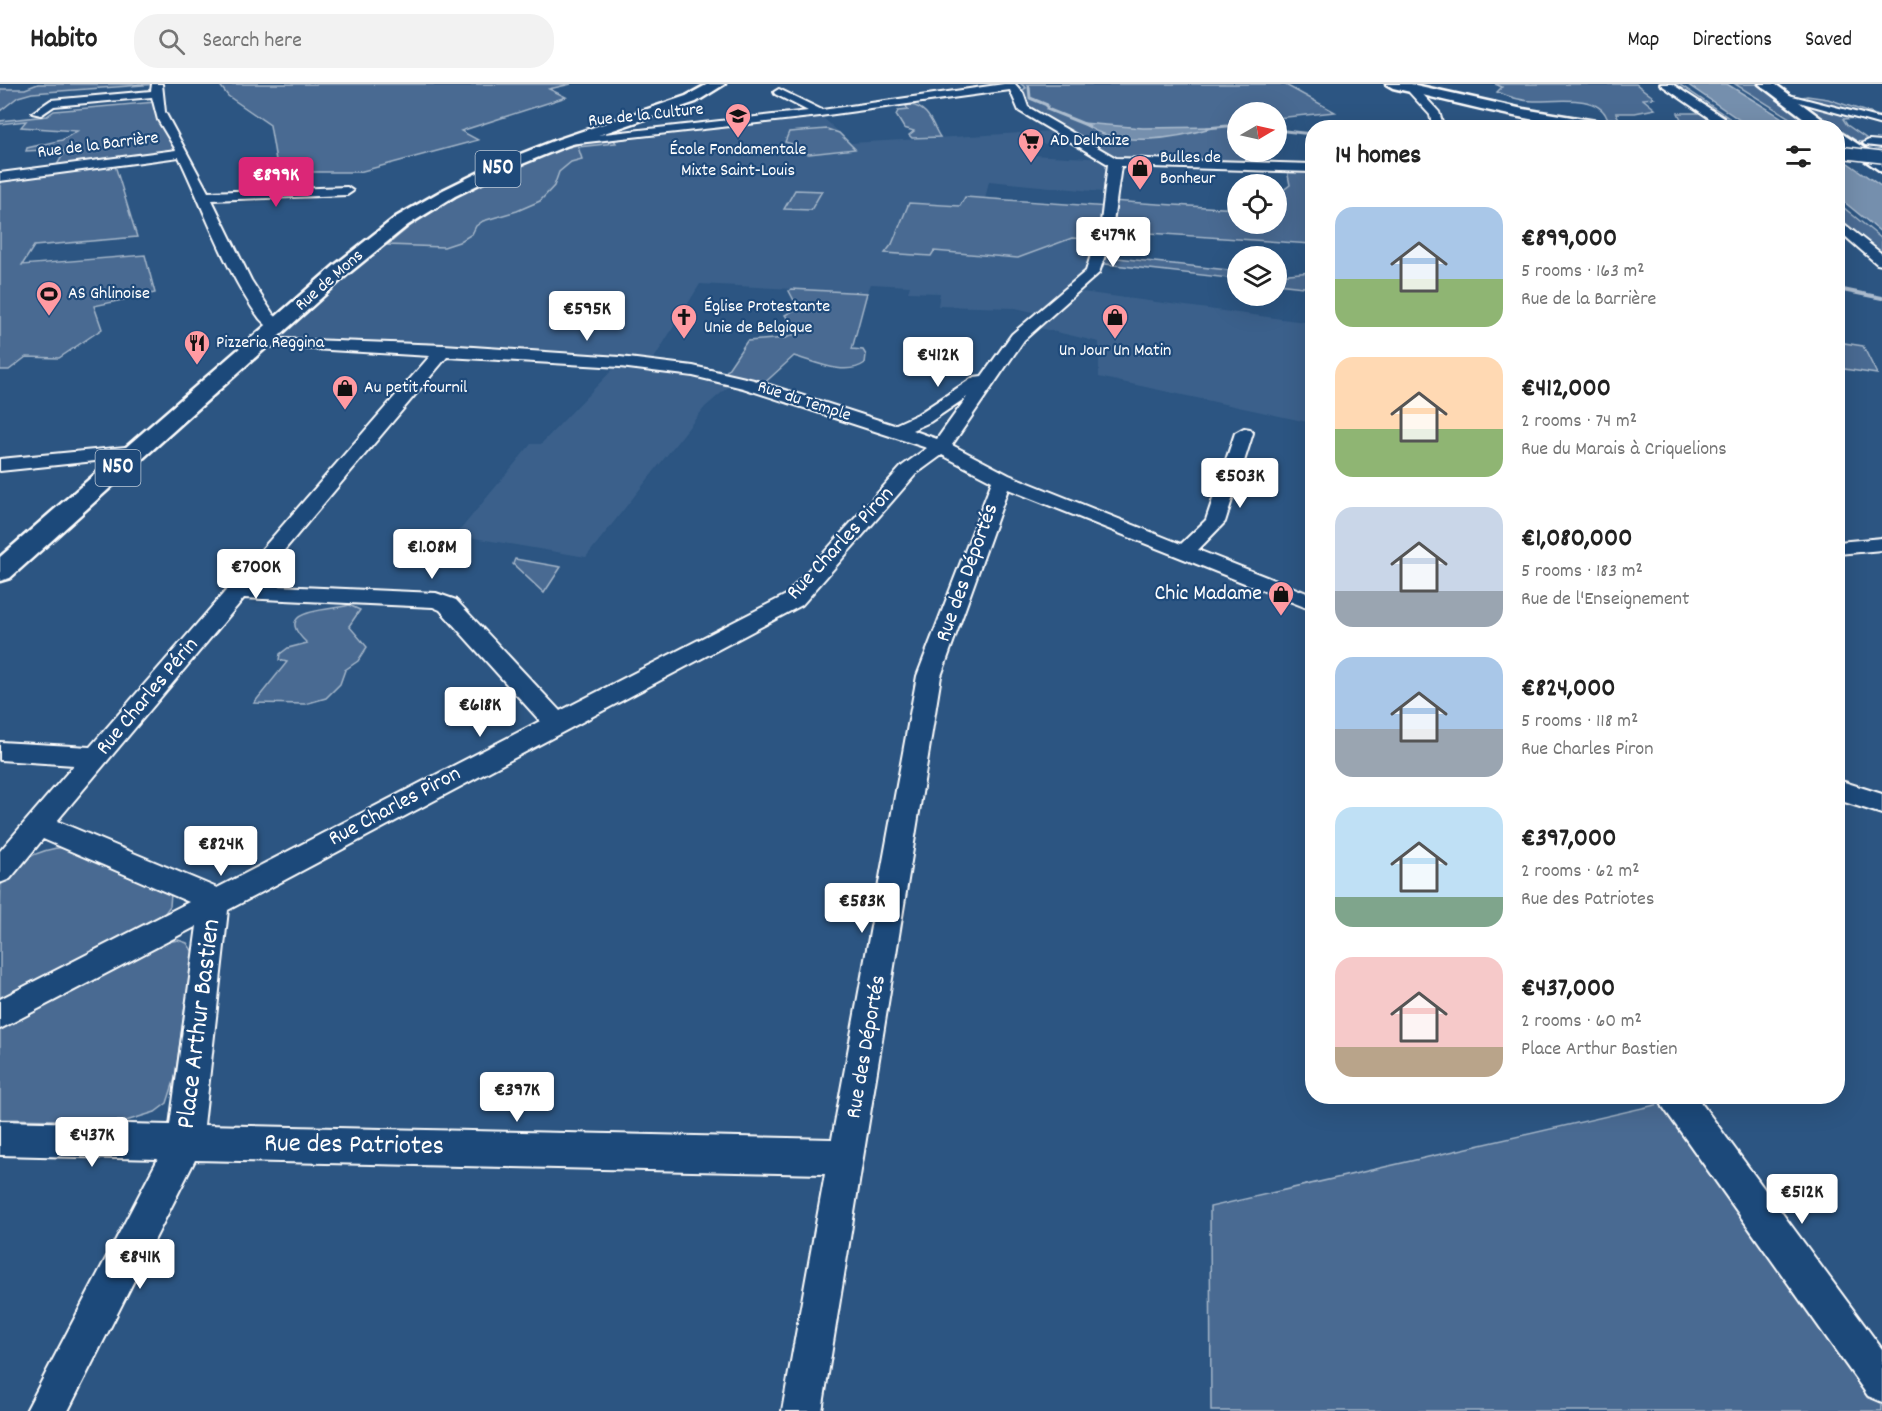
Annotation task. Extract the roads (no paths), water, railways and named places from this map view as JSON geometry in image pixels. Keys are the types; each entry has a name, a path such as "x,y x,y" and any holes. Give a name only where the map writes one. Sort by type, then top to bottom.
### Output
{"main road":[{"name":"Rue de Mons","path":"0,572 372,244 417,212 504,166 568,141 692,99 718,84"},
{"path":"1393,84 1413,90 1574,120"},
{"path":"1766,84 1816,120"},
{"path":"1845,140 1882,167"}],"street":[{"path":"1665,84 1720,120"},
{"name":"Rue de la Culture","path":"568,141 820,113 1011,85"},
{"path":"1011,85 1018,93 1023,109 1113,162 1305,168"},
{"path":"51,103 157,89 160,114 183,153"},
{"path":"1413,90 1435,114 1437,120"},
{"path":"779,92 820,113"},
{"path":"1782,94 1882,122"},
{"path":"32,99 56,97 37,113"},
{"path":"1869,143 1882,144"},
{"name":"Rue de la Barrière","path":"0,177 183,153 258,305 278,326"},
{"path":"1845,153 1882,157"},
{"name":"Rue Charles Piron","path":"0,1015 215,900 794,600 909,470 941,447 1018,337 1089,277 1095,268 1114,187 1116,166 1113,162"},
{"path":"204,196 347,191"},
{"path":"1845,229 1882,261"},
{"name":"Rue du Temple","path":"262,341 620,362 693,371 748,384 941,447 1002,479 1183,553 1305,594"},
{"name":"Rue Charles Périn","path":"38,825 444,350"},
{"path":"896,431 924,418 993,373"},
{"path":"1183,553 1215,522 1245,433"},
{"path":"0,465 136,452"},
{"name":"Rue des Déportés","path":"802,1411 848,1157 929,676 1002,479"},
{"path":"1845,547 1882,544"},
{"path":"238,591 436,600 458,613 556,723"},
{"path":"0,751 97,757"},
{"path":"1845,792 1882,804"},
{"path":"0,871 38,825"},
{"name":"Place Arthur Bastien","path":"0,1138 184,1143 215,900 38,825"},
{"path":"1681,1104 1882,1382"},
{"path":"46,1411 184,1143"},
{"name":"Rue des Patriotes","path":"184,1143 848,1157"}],"waterway":[{"path":"1029,87 1030,98 1047,105 1047,109 1089,126"},
{"path":"1207,128 1227,126"},
{"path":"1287,131 1305,133"},
{"path":"1845,290 1882,298"}],"place":[{"name":"École Fondamentale Mixte Saint-Louis","path":"738,139"},
{"name":"AD Delhaize","path":"1031,164"},
{"name":"Bulles de Bonheur","path":"1140,191"},
{"name":"AS Ghlinoise","path":"49,317"},
{"name":"Église Protestante Unie de Belgique","path":"684,340"},
{"name":"Un Jour Un Matin","path":"1115,340"},
{"name":"Pizzeria Reggina","path":"197,366"},
{"name":"Au petit fournil","path":"345,411"},
{"name":"Chic Madame","path":"1281,617"}]}
